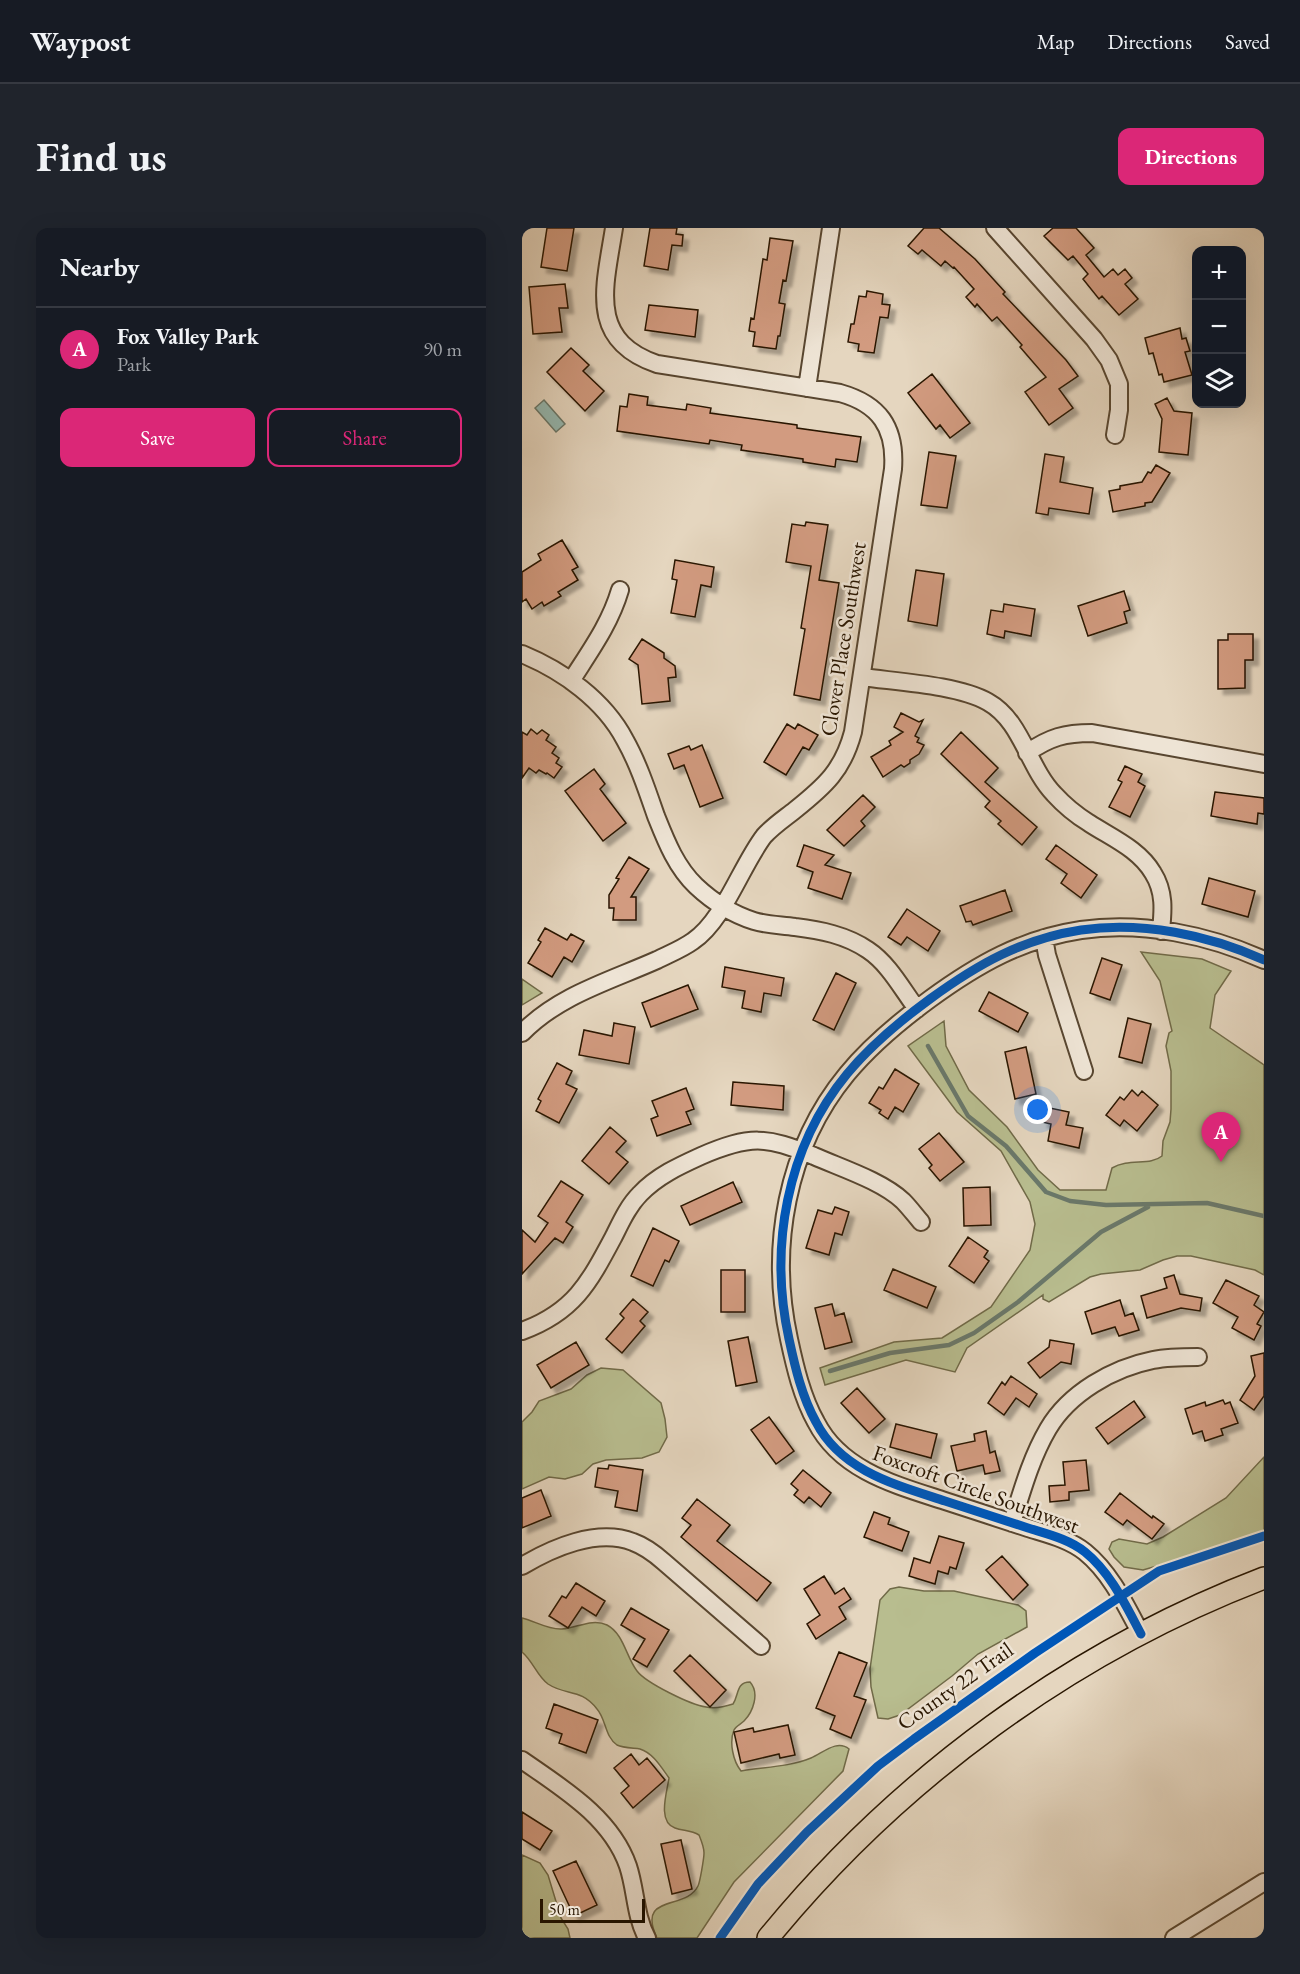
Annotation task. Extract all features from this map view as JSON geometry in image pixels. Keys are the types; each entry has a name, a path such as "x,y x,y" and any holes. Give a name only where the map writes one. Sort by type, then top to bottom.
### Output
{"main road":[{"path":"768,1938 843,1854 901,1799 993,1724 1082,1666 1141,1634 1197,1606 1264,1578"}],"street":[{"name":"Clover Place Southwest","path":"522,1033 538,1019 580,992 650,963 694,940 709,925 722,906 765,835 827,783 840,767 853,732 894,469 892,441 882,419 864,401 840,393 657,364 630,352 614,335 606,311 606,283 614,228"},
{"path":"807,388 831,228"},
{"path":"995,228 1094,339 1109,360 1119,384 1119,410 1115,435"},
{"path":"570,681 608,622 620,590"},
{"path":"522,654 570,681 599,704 624,738 675,859 696,886 722,906 754,921 822,931 861,945 886,966 917,1009"},
{"path":"862,677 952,690 979,698 999,709 1042,780 1062,802 1088,823 1125,845 1145,862 1161,891 1163,913 1161,931"},
{"path":"1027,753 1041,743 1066,734 1092,733 1264,764"},
{"name":"Foxcroft Circle Southwest","path":"1141,1634 1105,1572 1089,1556 1071,1544 911,1490 871,1474 835,1448 819,1428 804,1393 791,1347 781,1294 780,1255 785,1212 802,1152 820,1113 848,1073 884,1036 917,1009 988,960 1044,938 1092,929 1117,928 1161,931 1209,941 1232,947 1264,960"},
{"path":"1044,938 1047,955 1084,1071"},
{"path":"522,1331 550,1318 574,1300 591,1278 633,1202 649,1185 668,1172 722,1147 746,1141 775,1142 802,1152 882,1186 902,1200 921,1222"},
{"path":"1012,1523 1040,1445 1065,1406 1090,1387 1128,1367 1161,1358 1198,1357"},
{"path":"522,1566 560,1548 591,1539 612,1538 631,1541 664,1562 761,1646"},
{"path":"522,1760 582,1803 616,1843 628,1866 641,1925 647,1938"},
{"path":"1174,1938 1264,1882"}],"green space":[{"path":"1141,952 1202,959 1231,971 1215,995 1210,1028 1264,1065 1264,1275 1255,1270 1191,1256 1177,1256 1140,1270 1101,1274 1090,1277 1049,1302 1043,1299 1043,1295 967,1348 955,1372 906,1360 825,1385 820,1368 894,1342 942,1338 991,1307 1030,1250 1035,1224 1030,1202 1001,1151 957,1112 908,1046 944,1021 946,1046 969,1090 1007,1127 1038,1170 1060,1190 1106,1190 1112,1168 1125,1163 1152,1161 1162,1156 1163,1141 1170,1122 1171,1071 1166,1046 1169,1033 1172,1031 1160,981"},
{"path":"522,979 542,993 522,1005"},
{"path":"601,1368 623,1370 661,1403 667,1437 659,1452 642,1458 606,1460 593,1464 582,1474 565,1479 549,1477 522,1489 522,1422 539,1401 571,1389 587,1375"},
{"path":"1264,1457 1264,1531 1233,1544 1143,1570 1124,1567 1114,1557 1109,1549 1112,1542 1119,1539 1147,1544 1163,1537 1226,1498"},
{"path":"899,1587 924,1591 954,1591 1018,1605 1026,1611 1027,1627 978,1654 900,1715 888,1719 878,1718 871,1687 870,1669 880,1600 890,1589"},
{"path":"522,1618 557,1629 590,1623 607,1625 617,1634 633,1665 642,1676 669,1693 699,1705 717,1708 733,1704 742,1684 750,1682 755,1691 752,1708 744,1721 735,1729 732,1740 734,1757 741,1771 794,1763 811,1758 835,1746 840,1745 849,1749 843,1771 734,1882 697,1938 657,1938 652,1924 653,1914 658,1908 692,1894 698,1886 704,1856 704,1848 699,1835 675,1828 666,1820 664,1806 669,1778 649,1754 640,1749 619,1746 613,1742 600,1713 591,1702 579,1695 555,1688 544,1681 522,1652"},
{"path":"522,1855 540,1863 548,1875 561,1918 568,1929 570,1938 522,1938"}],"water":[{"path":"544,400 565,424 556,432 535,408"}],"building":[{"path":"547,228 574,228 567,271 541,267"},
{"path":"650,228 677,228 676,234 683,235 682,246 672,245 668,270 644,266"},
{"path":"924,228 939,228 975,259 1005,292 1003,294 1066,360 1078,376 1059,389 1073,408 1049,425 1025,392 1046,377 997,317 992,321 977,304 975,307 966,297 974,289 954,267 945,261 941,266 922,250 918,254 908,246"},
{"path":"1053,228 1076,228 1094,248 1086,255 1104,277 1113,269 1118,275 1125,269 1132,278 1125,284 1138,299 1119,315 1102,296 1099,299 1083,279 1088,274 1073,256 1068,260 1044,236"},
{"path":"770,238 793,241 786,281 783,280 779,303 785,304 776,349 753,346 755,332 749,331 751,318 754,319 763,259 767,260"},
{"path":"565,284 568,308 559,308 562,332 533,334 529,287"},
{"path":"867,291 883,294 882,304 890,305 888,318 880,317 874,353 858,351 859,344 848,342 859,296 866,297"},
{"path":"649,305 698,310 695,337 645,330"},
{"path":"1180,328 1182,339 1186,338 1190,351 1185,352 1192,375 1164,382 1162,374 1159,375 1153,353 1149,354 1145,338"},
{"path":"571,348 589,365 583,371 604,391 585,411 547,372"},
{"path":"932,374 970,423 950,438 940,425 936,429 908,393"},
{"path":"629,394 648,397 647,405 686,410 687,404 711,408 710,413 797,425 797,428 861,437 857,462 836,459 835,467 803,462 803,459 741,450 742,445 710,440 709,444 617,431 620,406 627,407"},
{"path":"1167,398 1174,411 1192,413 1188,455 1159,452 1162,419 1155,404"},
{"path":"929,452 956,456 947,508 921,505"},
{"path":"1045,454 1064,457 1060,482 1093,488 1089,514 1049,508 1048,515 1036,513"},
{"path":"1156,465 1170,473 1152,502 1145,503 1145,506 1113,512 1109,491 1120,489 1120,486 1142,482"},
{"path":"806,522 828,525 819,580 839,583 820,700 794,695 805,629 801,628 811,566 786,562 792,524 805,526"},
{"path":"562,540 578,567 572,570 578,580 558,592 561,596 544,606 542,602 532,609 526,599 522,602 522,572 541,560 538,554"},
{"path":"675,560 714,567 711,587 701,585 695,617 671,613 677,580 672,579"},
{"path":"916,570 944,574 937,626 908,621"},
{"path":"1124,591 1130,610 1124,612 1127,623 1088,636 1078,606"},
{"path":"1004,604 1035,609 1031,636 1005,631 1004,638 987,634 991,610 1003,612"},
{"path":"1228,634 1253,634 1253,660 1245,660 1245,688 1218,689 1218,640 1228,640"},
{"path":"642,639 664,653 664,658 675,666 676,677 668,678 670,701 642,704 638,665 629,659"},
{"path":"901,713 919,722 923,720 915,736 919,738 917,742 924,745 919,754 910,760 910,763 904,767 901,765 883,777 871,757 891,745 889,741 903,732 894,727"},
{"path":"787,724 795,729 798,724 818,735 809,750 803,747 786,775 764,762"},
{"path":"531,729 537,734 542,730 549,735 546,740 556,747 552,753 559,758 556,763 562,767 554,778 539,770 536,773 529,768 522,778 522,732 527,735"},
{"path":"961,732 998,768 985,782 1037,827 1022,845 998,824 1001,821 985,807 990,801 941,754"},
{"path":"702,745 723,798 700,807 684,765 674,769 668,754 689,746 691,750"},
{"path":"1125,766 1142,774 1138,782 1145,786 1130,817 1109,807 1122,782 1118,780"},
{"path":"594,769 605,784 600,789 626,823 603,841 565,791"},
{"path":"1215,792 1264,798 1264,814 1258,813 1257,824 1211,816"},
{"path":"863,795 875,807 861,821 865,826 844,846 827,830"},
{"path":"804,845 834,855 825,865 851,873 842,899 808,888 813,872 797,866"},
{"path":"1056,845 1097,875 1081,898 1061,883 1067,874 1046,859"},
{"path":"629,857 649,869 631,897 636,897 636,920 613,920 614,908 609,908 609,895"},
{"path":"1209,878 1255,891 1248,917 1202,904"},
{"path":"1005,890 1012,911 973,925 971,921 966,922 960,906"},
{"path":"907,909 940,931 928,951 907,937 901,945 888,937"},
{"path":"545,928 567,940 571,934 584,941 572,962 564,957 552,977 528,963 541,942 538,940"},
{"path":"1102,958 1122,965 1110,1000 1090,993"},
{"path":"725,967 784,978 781,996 764,993 761,1012 742,1008 745,991 722,987"},
{"path":"836,973 856,983 834,1030 813,1020"},
{"path":"688,985 698,1009 651,1027 642,1003"},
{"path":"989,992 1028,1013 1018,1032 979,1011"},
{"path":"1128,1018 1151,1024 1142,1063 1119,1057"},
{"path":"614,1023 635,1027 629,1064 579,1055 584,1030 612,1036"},
{"path":"1026,1047 1036,1094 1015,1099 1005,1052"},
{"path":"557,1063 572,1071 566,1084 577,1089 559,1123 536,1111 541,1101 538,1099"},
{"path":"895,1069 919,1084 903,1112 895,1107 888,1119 879,1113 881,1110 869,1103 879,1087 883,1089"},
{"path":"733,1082 784,1086 783,1110 731,1105"},
{"path":"686,1088 694,1109 686,1112 691,1124 657,1136 651,1119 658,1116 652,1101"},
{"path":"1132,1090 1138,1096 1142,1091 1158,1105 1137,1131 1124,1120 1120,1126 1106,1115 1120,1097 1124,1100"},
{"path":"1045,1107 1069,1112 1066,1125 1083,1128 1079,1148 1048,1141 1051,1124 1042,1122"},
{"path":"610,1127 626,1141 616,1152 628,1162 609,1184 582,1161"},
{"path":"939,1133 964,1162 940,1181 929,1168 932,1165 919,1149"},
{"path":"561,1181 583,1195 566,1222 573,1227 563,1243 555,1238 522,1274 522,1230 535,1242 548,1223 538,1216"},
{"path":"733,1182 742,1202 690,1225 681,1206"},
{"path":"990,1187 991,1225 964,1226 963,1188"},
{"path":"835,1207 849,1212 842,1235 835,1233 829,1255 806,1248 818,1210 832,1214"},
{"path":"653,1228 679,1241 669,1262 665,1260 653,1286 631,1276"},
{"path":"968,1237 988,1251 984,1257 989,1261 974,1283 949,1266"},
{"path":"893,1269 936,1287 927,1308 884,1290"},
{"path":"721,1270 745,1270 745,1312 721,1312"},
{"path":"1174,1275 1180,1294 1202,1298 1200,1311 1181,1308 1147,1318 1141,1296 1167,1288 1164,1278"},
{"path":"1226,1280 1259,1296 1254,1305 1264,1312 1257,1324 1261,1326 1254,1340 1232,1328 1238,1317 1213,1303"},
{"path":"633,1299 648,1312 640,1321 645,1326 622,1353 606,1339 624,1318 620,1314"},
{"path":"1120,1300 1125,1316 1133,1313 1139,1330 1119,1336 1115,1327 1092,1334 1085,1312"},
{"path":"832,1304 835,1316 844,1313 852,1342 825,1349 815,1308"},
{"path":"748,1337 757,1382 736,1386 728,1341"},
{"path":"1050,1340 1074,1344 1071,1364 1061,1362 1040,1378 1028,1363 1049,1347"},
{"path":"576,1342 589,1365 551,1388 537,1365"},
{"path":"1264,1353 1264,1396 1254,1410 1240,1400 1255,1376 1251,1356"},
{"path":"1011,1376 1037,1394 1029,1407 1016,1398 1004,1415 988,1403 1002,1382 1005,1385"},
{"path":"857,1388 885,1419 869,1433 841,1403"},
{"path":"1223,1400 1225,1404 1230,1402 1238,1423 1221,1429 1223,1435 1205,1441 1202,1431 1193,1434 1185,1409 1205,1402 1206,1406"},
{"path":"1134,1401 1145,1417 1108,1444 1096,1428"},
{"path":"769,1417 794,1451 776,1464 751,1430"},
{"path":"896,1424 937,1434 931,1458 890,1447"},
{"path":"986,1431 990,1453 995,1451 1000,1471 985,1474 983,1465 957,1471 951,1446 975,1441 974,1434"},
{"path":"1086,1460 1089,1490 1069,1492 1069,1500 1050,1502 1049,1486 1065,1485 1063,1462"},
{"path":"609,1465 643,1470 637,1511 615,1507 618,1491 595,1487 598,1468 608,1469"},
{"path":"803,1470 831,1493 821,1507 809,1497 804,1503 794,1495 798,1490 791,1484"},
{"path":"541,1490 551,1516 522,1528 522,1498"},
{"path":"1120,1493 1152,1518 1153,1516 1164,1524 1152,1539 1127,1520 1123,1525 1105,1512"},
{"path":"697,1499 730,1525 717,1541 771,1583 757,1601 681,1537 691,1525 682,1518"},
{"path":"874,1512 890,1518 888,1524 909,1532 902,1551 864,1537"},
{"path":"939,1536 964,1543 956,1569 950,1567 948,1574 938,1571 935,1584 909,1576 914,1558 930,1563"},
{"path":"1002,1556 1028,1585 1013,1600 986,1570"},
{"path":"824,1576 835,1594 844,1588 851,1599 839,1607 846,1619 816,1639 807,1624 820,1615 804,1589"},
{"path":"576,1583 605,1601 596,1616 582,1607 568,1628 549,1616 562,1596 566,1598"},
{"path":"631,1608 669,1630 647,1667 633,1659 645,1639 621,1625"},
{"path":"839,1652 867,1663 854,1696 866,1700 851,1738 830,1729 835,1716 816,1708"},
{"path":"690,1655 726,1690 710,1707 674,1671"},
{"path":"554,1704 598,1720 586,1753 559,1743 562,1734 546,1728"},
{"path":"788,1725 795,1755 780,1758 779,1754 741,1763 734,1732 753,1728 754,1732"},
{"path":"631,1754 639,1765 647,1758 665,1780 633,1808 621,1793 629,1786 614,1768"},
{"path":"522,1812 552,1831 540,1850 522,1839"},
{"path":"681,1840 692,1889 672,1894 661,1844"},
{"path":"576,1861 597,1905 574,1916 553,1871"}],"waterway":[{"path":"928,1046 968,1116 1006,1146 1046,1192 1070,1201 1106,1205 1207,1203 1264,1216"},
{"path":"830,1371 890,1353 949,1345 974,1333 1018,1302 1101,1232 1148,1207"}],"cycle path":[{"path":"1141,1634 1124,1601 1103,1570 1079,1547 1058,1537 889,1482 855,1464 827,1439 811,1412 796,1371 783,1305 782,1235 788,1200 809,1134 826,1103 856,1063 919,1007 983,964 1020,947 1060,934 1081,930 1128,927 1198,937 1264,960"},
{"name":"County 22 Trail","path":"720,1938 758,1884 807,1832 878,1766 914,1739 1035,1653 1159,1571 1264,1536"}],"place":[{"name":"Fox Valley Park","path":"1221,1162"}]}
